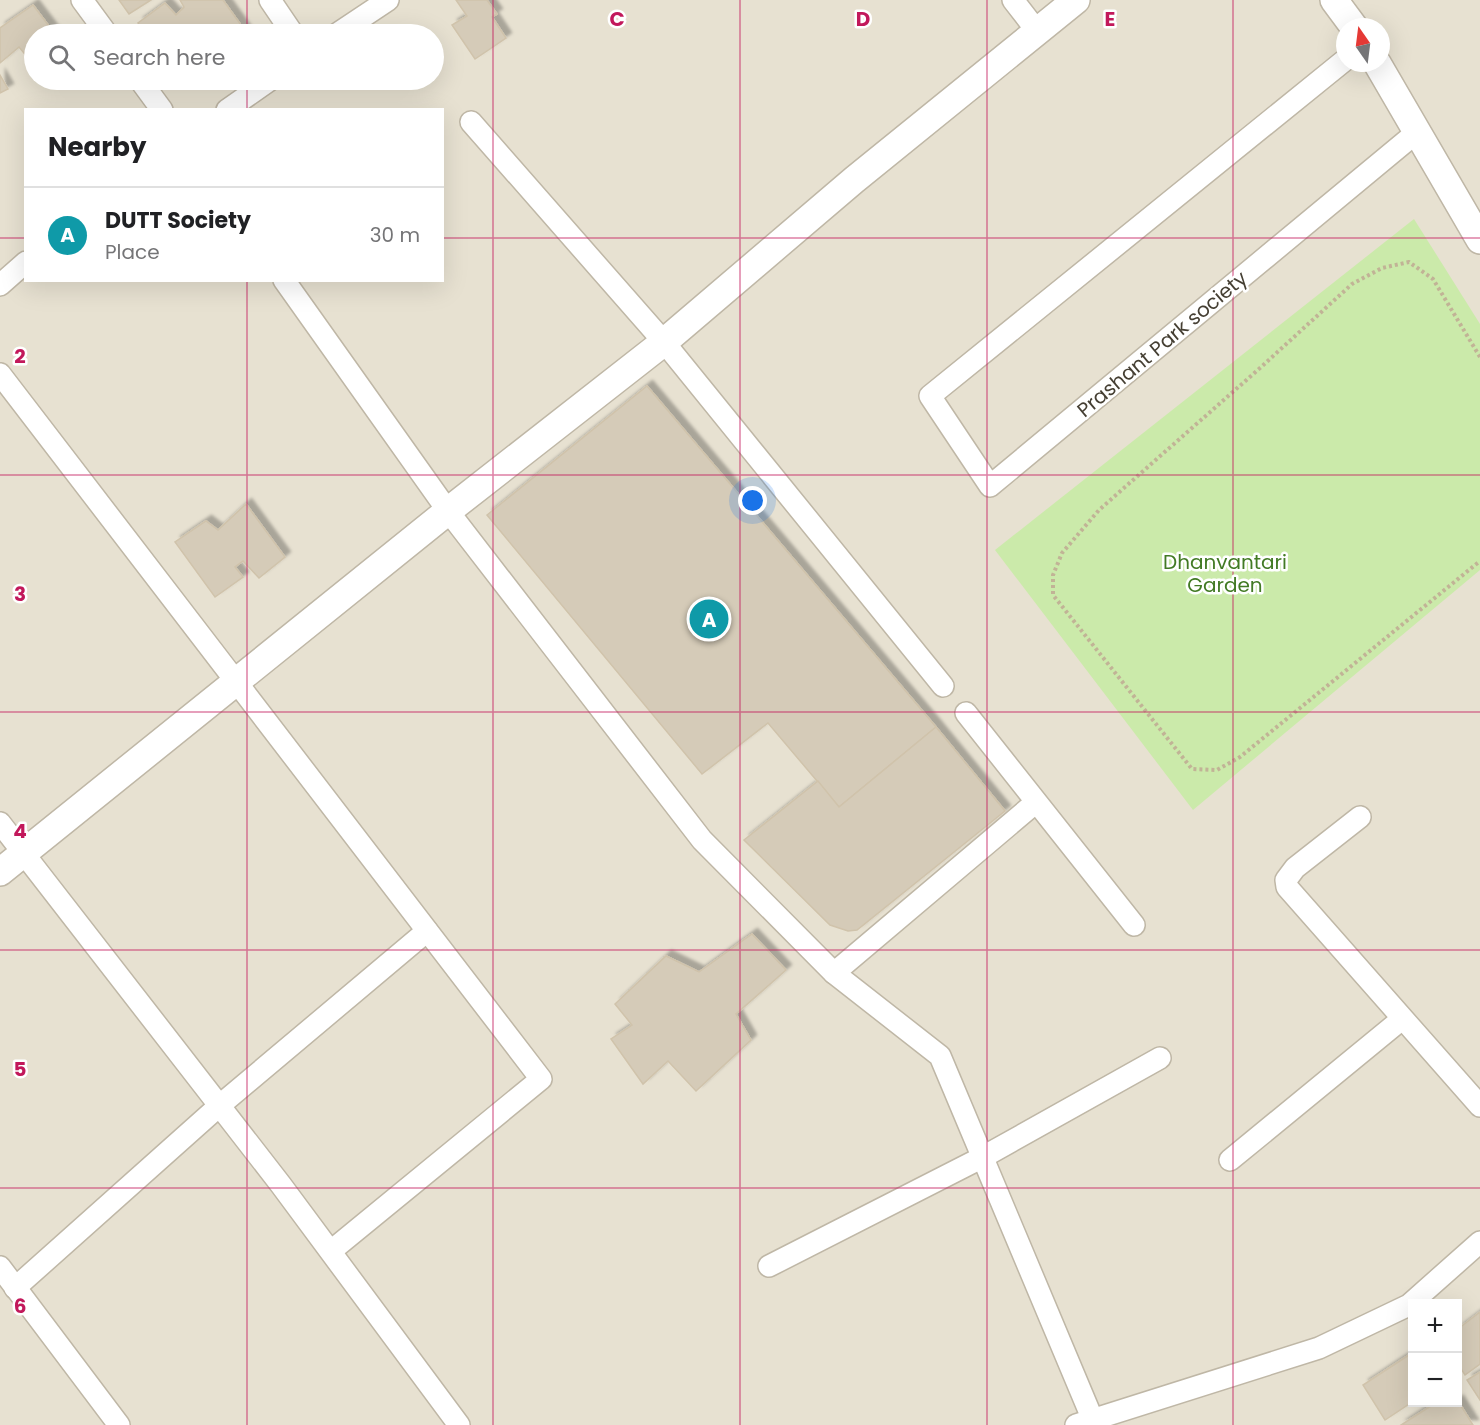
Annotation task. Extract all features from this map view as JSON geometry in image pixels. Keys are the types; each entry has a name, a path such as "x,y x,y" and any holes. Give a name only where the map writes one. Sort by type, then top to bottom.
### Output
{"street":[{"path":"82,0 100,24"},
{"path":"270,0 286,24"},
{"path":"351,24 388,0"},
{"path":"1013,0 1037,31"},
{"path":"0,872 448,511 664,342 854,180 1076,0"},
{"path":"1334,0 1347,18"},
{"name":"Prashant Park society","path":"1336,67 930,396 990,486 1417,132"},
{"path":"1382,72 1480,240"},
{"path":"147,90 161,108"},
{"path":"230,108 256,90"},
{"path":"471,122 664,342 943,686"},
{"path":"0,285 24,264"},
{"path":"285,282 448,511 702,840 834,973 940,1056 983,1157 1088,1423 1319,1348 1409,1305 1480,1242"},
{"path":"0,374 541,1079 331,1251"},
{"path":"966,713 1035,803 1134,925"},
{"path":"834,973 1035,803"},
{"path":"1360,817 1295,868 1286,880 1287,887 1480,1106"},
{"path":"0,823 331,1251 459,1425"},
{"path":"15,1288 219,1106 426,931"},
{"path":"1230,1160 1402,1019"},
{"path":"769,1266 983,1157 1161,1058"},
{"path":"0,1267 118,1425"}],"path":[{"path":"1480,357 1433,279 1409,262 1382,268 1352,284 1099,510 1062,554 1053,575 1053,595 1192,769 1216,770 1240,757 1480,561"}],"shaded area":[{"path":"0,0 1480,0 1480,1425 0,1425"}],"green space":[{"name":"Dhanvantari Garden","path":"1414,219 1480,324 1480,570 1193,810 995,550"}],"building":[{"path":"119,0 151,0 129,14"},
{"path":"180,0 223,0 240,24 138,23 165,3 176,15 184,7"},
{"path":"456,0 487,0 497,14 492,17 506,38 475,59 452,25 467,16"},
{"path":"33,5 47,24 24,24 24,53 19,47 0,63 0,28"},
{"path":"0,75 8,89 0,93"},
{"path":"647,386 936,727 839,807 768,723 702,774 487,515"},
{"path":"246,504 285,557 259,578 243,561 235,567 243,577 215,597 175,542 206,521 218,530"},
{"path":"936,727 1005,811 857,930 848,931 830,925 744,840 818,781 839,807"},
{"path":"752,934 786,970 736,1014 751,1040 696,1091 668,1061 643,1084 611,1039 632,1025 615,1004 666,956 699,972"},
{"path":"1480,1312 1480,1364 1465,1375 1462,1370 1462,1326"},
{"path":"1408,1356 1408,1405 1385,1420 1363,1385"},
{"path":"1480,1372 1480,1400 1467,1380"},
{"path":"1429,1407 1462,1407 1473,1425 1401,1425"}],"place":[{"name":"DUTT Society","path":"709,619"}]}
